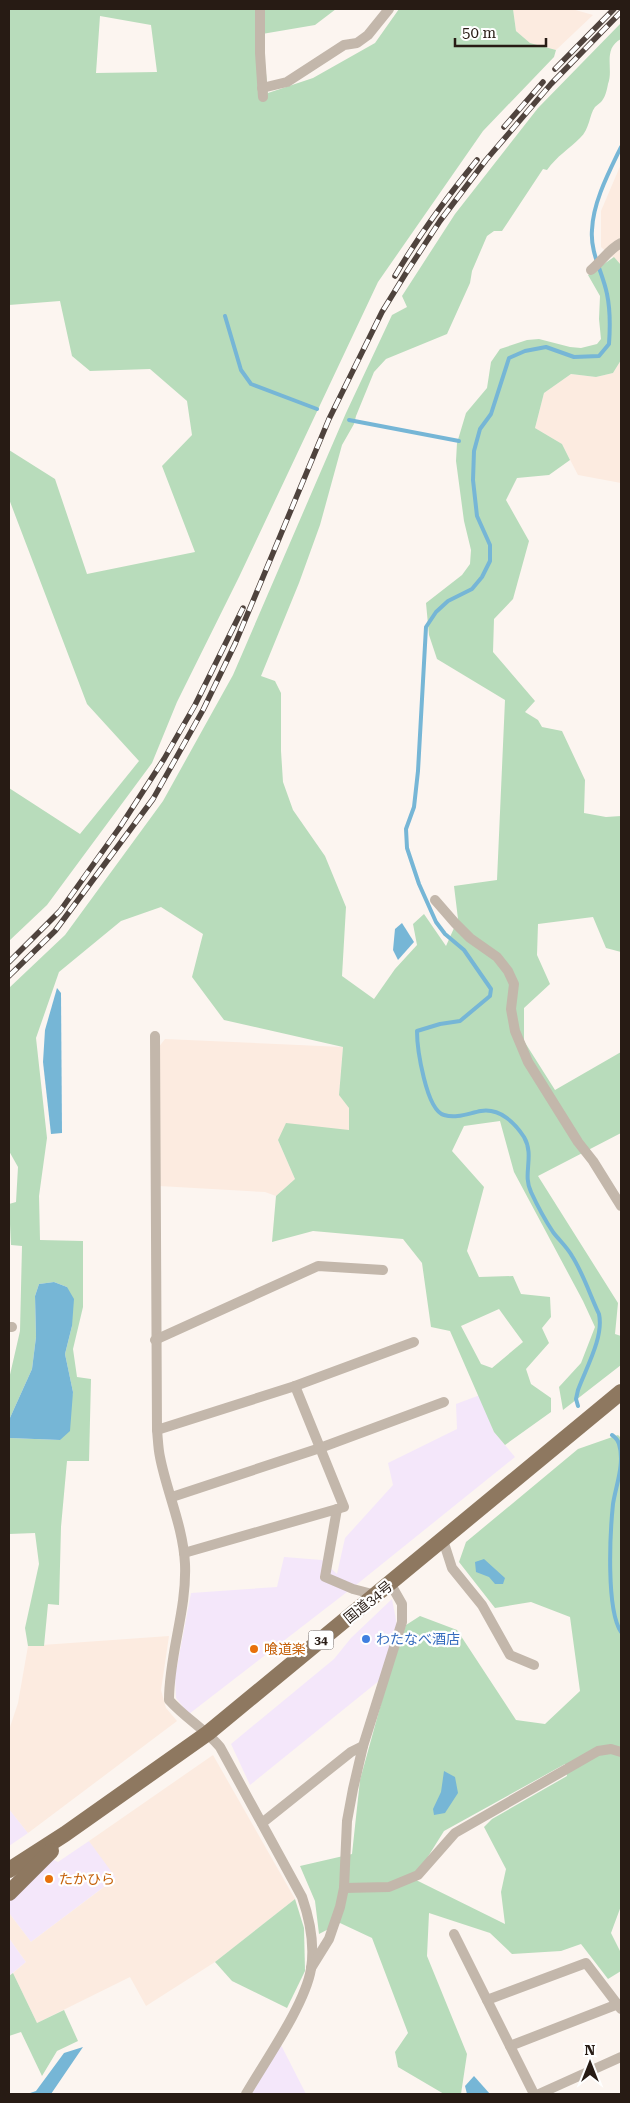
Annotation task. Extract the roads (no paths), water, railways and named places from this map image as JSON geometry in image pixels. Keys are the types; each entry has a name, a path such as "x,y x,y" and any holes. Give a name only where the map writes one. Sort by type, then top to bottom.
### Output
{"highway":[{"name":"国道34号","path":"9,1870 66,1834 208,1733 621,1392"},
{"path":"9,1893 46,1857 66,1834"}],"street":[{"path":"260,9 263,92 287,82 344,46 357,43 368,35 389,9"},
{"path":"591,270 603,260 612,248 621,243"},
{"path":"434,900 470,938 497,957 508,970 514,984 511,1009 515,1031 528,1062 621,1206"},
{"path":"155,1036 157,1430 159,1456 172,1497 184,1553 183,1599 169,1675 169,1700 184,1716 208,1733 220,1748 302,1897 309,1917 312,1944 311,1968 305,1991 246,2094"},
{"path":"156,1340 318,1266 383,1270"},
{"path":"157,1430 295,1386 414,1342"},
{"path":"184,1553 344,1507 295,1386"},
{"path":"172,1497 320,1448 444,1402"},
{"path":"337,1509 325,1577 353,1589 376,1595"},
{"path":"443,1540 452,1568 482,1605 510,1656 534,1665"},
{"path":"311,1968 330,1939 340,1907 344,1888 347,1821 363,1746 402,1622 402,1604 390,1583"},
{"path":"262,1823 351,1752 363,1746"},
{"path":"344,1888 389,1887 418,1875 455,1833 598,1751 612,1749 621,1752"},
{"path":"454,1934 534,2094"},
{"path":"487,2000 586,1963 620,2006 510,2046"},
{"path":"539,2094 621,2057"}],"water":[{"path":"402,923 414,942 398,960 393,950 395,929"},
{"path":"57,988 61,993 62,1133 51,1134 43,1062 45,1030"},
{"path":"54,1282 67,1287 74,1299 72,1326 65,1354 73,1392 70,1431 60,1440 9,1438 9,1420 32,1369 36,1337 35,1296 39,1284"},
{"path":"484,1559 505,1578 503,1584 495,1584 489,1577 476,1572 475,1562"},
{"path":"444,1771 455,1777 458,1793 445,1813 434,1815 433,1809 441,1792"},
{"path":"83,2047 51,2094 27,2094 36,2091 64,2053"},
{"path":"474,2076 490,2094 467,2094 465,2086"}],"waterway":[{"path":"578,1406 576,1399 578,1390 597,1342 600,1323 599,1314 576,1263 555,1235 531,1192 528,1178 529,1158 524,1137 511,1122 501,1114 494,1112 481,1111 454,1116 444,1115 438,1111 432,1102 424,1078 417,1031 440,1024 460,1021 490,996 491,989 464,950 445,934 436,922 419,884 407,848 406,829 414,807 418,771 426,627 436,612 448,601 472,589 482,577 490,561 490,545 477,516 473,480 474,451 480,429 491,414 509,358 525,351 546,347 574,357 599,356 609,344 610,319 608,300 593,247 592,230 598,198 621,147"},
{"path":"225,316 241,370 251,384 317,409"},
{"path":"349,420 459,441"},
{"path":"612,1435 619,1443 621,1451 613,1504 610,1551 613,1606 616,1621 621,1632"}],"railway":[{"path":"555,69 614,9"},
{"path":"9,976 55,931 153,799 203,710 235,644 329,419 382,312 406,273 440,221 486,160 551,84 621,12"},
{"path":"504,127 543,82"},
{"path":"395,276 434,216 477,160"},
{"path":"9,962 60,911 120,827 164,759 195,705 243,608"}],"place":[{"name":"わたなべ酒店","path":"366,1639"},
{"name":"喰道楽","path":"254,1649"},
{"name":"たかひら","path":"49,1879"}]}
